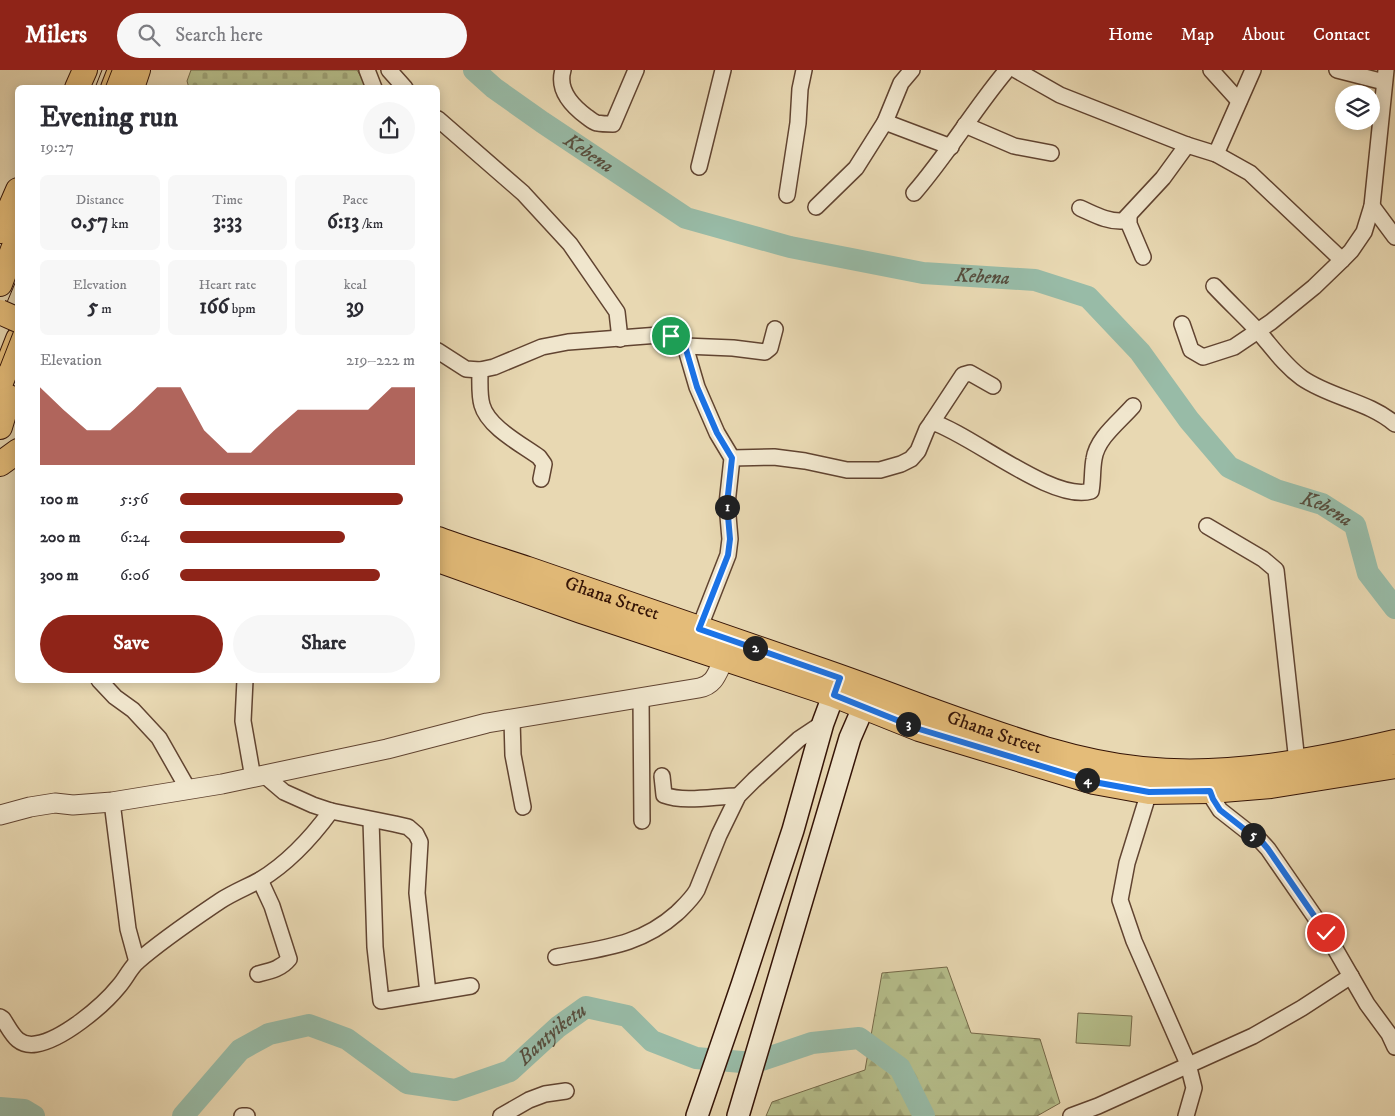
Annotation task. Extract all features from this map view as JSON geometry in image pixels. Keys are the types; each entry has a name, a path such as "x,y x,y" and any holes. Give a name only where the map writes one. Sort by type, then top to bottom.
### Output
{"main road":[{"path":"61,85 67,70"},
{"path":"79,85 85,70"},
{"path":"114,85 120,70"},
{"path":"133,85 138,70"},
{"path":"0,231 15,197"},
{"path":"0,284 15,244"},
{"path":"0,312 15,318"},
{"path":"0,427 10,394 15,360"},
{"path":"0,464 15,453"},
{"name":"Ghana Street","path":"440,540 699,629 867,698 1094,782 1149,792 1210,791 1271,786 1351,762 1395,742"},
{"name":"Ghana Street","path":"440,561 724,659 837,686"},
{"path":"697,1116 793,830 823,722 837,686"},
{"path":"738,1116 850,738 867,698"},
{"name":"Ghana Street","path":"923,718 985,730 1033,746 1111,765 1144,769 1190,771 1247,768 1297,762 1351,762 1395,766"},
{"path":"793,830 809,874"},
{"path":"738,998 785,955"}],"street":[{"path":"367,70 373,85"},
{"path":"388,70 402,85"},
{"path":"563,70 561,77 563,89 568,99 578,110 596,123 613,124 636,70"},
{"path":"698,167 723,70"},
{"path":"787,194 804,70"},
{"path":"816,207 856,168 885,122 901,83 912,70"},
{"path":"914,193 951,147 986,95 1007,70"},
{"path":"1016,70 1060,95 1187,145 1216,154 1250,172 1342,260"},
{"path":"1210,70 1240,101"},
{"path":"1216,154 1253,70"},
{"path":"1182,324 1191,350 1203,357 1234,347 1258,331 1314,286 1342,260 1364,232 1372,206 1385,76 1337,70"},
{"path":"440,121 524,194 570,244 618,312 620,339"},
{"path":"885,122 951,147"},
{"path":"965,125 1014,146 1051,153"},
{"path":"1080,208 1099,217 1123,221 1163,178 1187,145"},
{"path":"1372,206 1390,220 1395,237"},
{"path":"1129,216 1129,224 1143,257"},
{"path":"1214,286 1258,331 1284,363 1302,378 1321,389 1369,407 1386,416 1395,424"},
{"path":"685,346 739,348 765,352 770,348 775,329"},
{"path":"440,352 466,369 480,370 494,367 542,347 568,342 659,335 679,339 685,346 697,387 717,433 732,458 727,504 730,539 728,555 699,629"},
{"path":"480,370 481,404 485,414 493,424 539,457 544,464 541,479"},
{"path":"732,458 774,457 805,460 847,470 880,470 901,464 911,459 918,451 927,429 963,375 970,373 993,386"},
{"path":"932,422 945,426 1001,460 1042,481 1062,489 1085,493 1091,491 1097,446 1134,406"},
{"path":"1207,526 1263,559 1276,570 1297,762"},
{"path":"0,815 55,803 73,805 112,802 188,789 387,749 488,723 707,686 713,680 724,659"},
{"path":"102,683 159,738 188,789"},
{"path":"245,683 243,721 259,776 284,792 313,806 408,828 416,834 420,842 417,893 428,993"},
{"path":"642,698 642,821"},
{"path":"512,719 513,755 523,806"},
{"path":"556,956 615,946 640,939 660,928 692,898 697,890 719,835 738,796 799,739 823,722"},
{"path":"662,776 664,795 670,797 686,799 738,796"},
{"path":"1210,791 1220,810 1248,832 1258,837 1268,849 1326,933 1367,1004 1389,1034 1395,1047"},
{"path":"1149,792 1127,863 1120,900 1134,941 1188,1064 1194,1088 1186,1116"},
{"path":"112,802 128,929 137,962"},
{"path":"0,1017 4,1019 18,1042 26,1046 55,1038 97,1008 119,986 127,972 137,962 221,900 260,880 281,865 318,829 331,811"},
{"path":"371,820 375,947 381,1001 471,986"},
{"path":"258,974 276,969 285,964 289,959 272,906 260,880"},
{"path":"1071,1116 1098,1106 1253,1036 1302,1008 1351,976"},
{"path":"501,1116 529,1100 546,1094 566,1091"},
{"path":"242,1116 247,1116"}],"green space":[{"path":"191,70 357,70 366,85 188,85 187,81"},
{"path":"947,967 971,1033 1040,1039 1060,1103 1037,1116 766,1116 772,1102 865,1070 882,973"},
{"path":"1078,1013 1132,1016 1130,1046 1076,1043"}],"waterway":[{"name":"Kebena","path":"474,70 494,88 542,122 686,218 790,247 923,273 1035,280 1088,297 1140,352 1189,420 1229,467 1276,490 1322,504 1355,525 1368,573 1395,608"},
{"name":"Bantyiketu","path":"183,1116 240,1050 269,1034 309,1025 347,1039 407,1083 455,1090 510,1071 558,1027 586,1007 627,1016 652,1041 696,1058 753,1063 812,1043 859,1038 900,1068 924,1116"},
{"name":"Bantyiketu","path":"0,1108 24,1110 34,1116"}],"tram line":[{"path":"96,85 102,70"},
{"path":"106,85 112,70"},
{"path":"0,319 15,283"},
{"path":"0,366 15,328"}],"route":[{"path":"671,336 679,339 685,346 697,387 717,433 732,458 727,504 730,539 728,555 699,629 840,678 834,695 919,729 1094,782 1149,792 1210,791 1220,810 1248,832 1258,837 1268,849 1326,933"}]}
